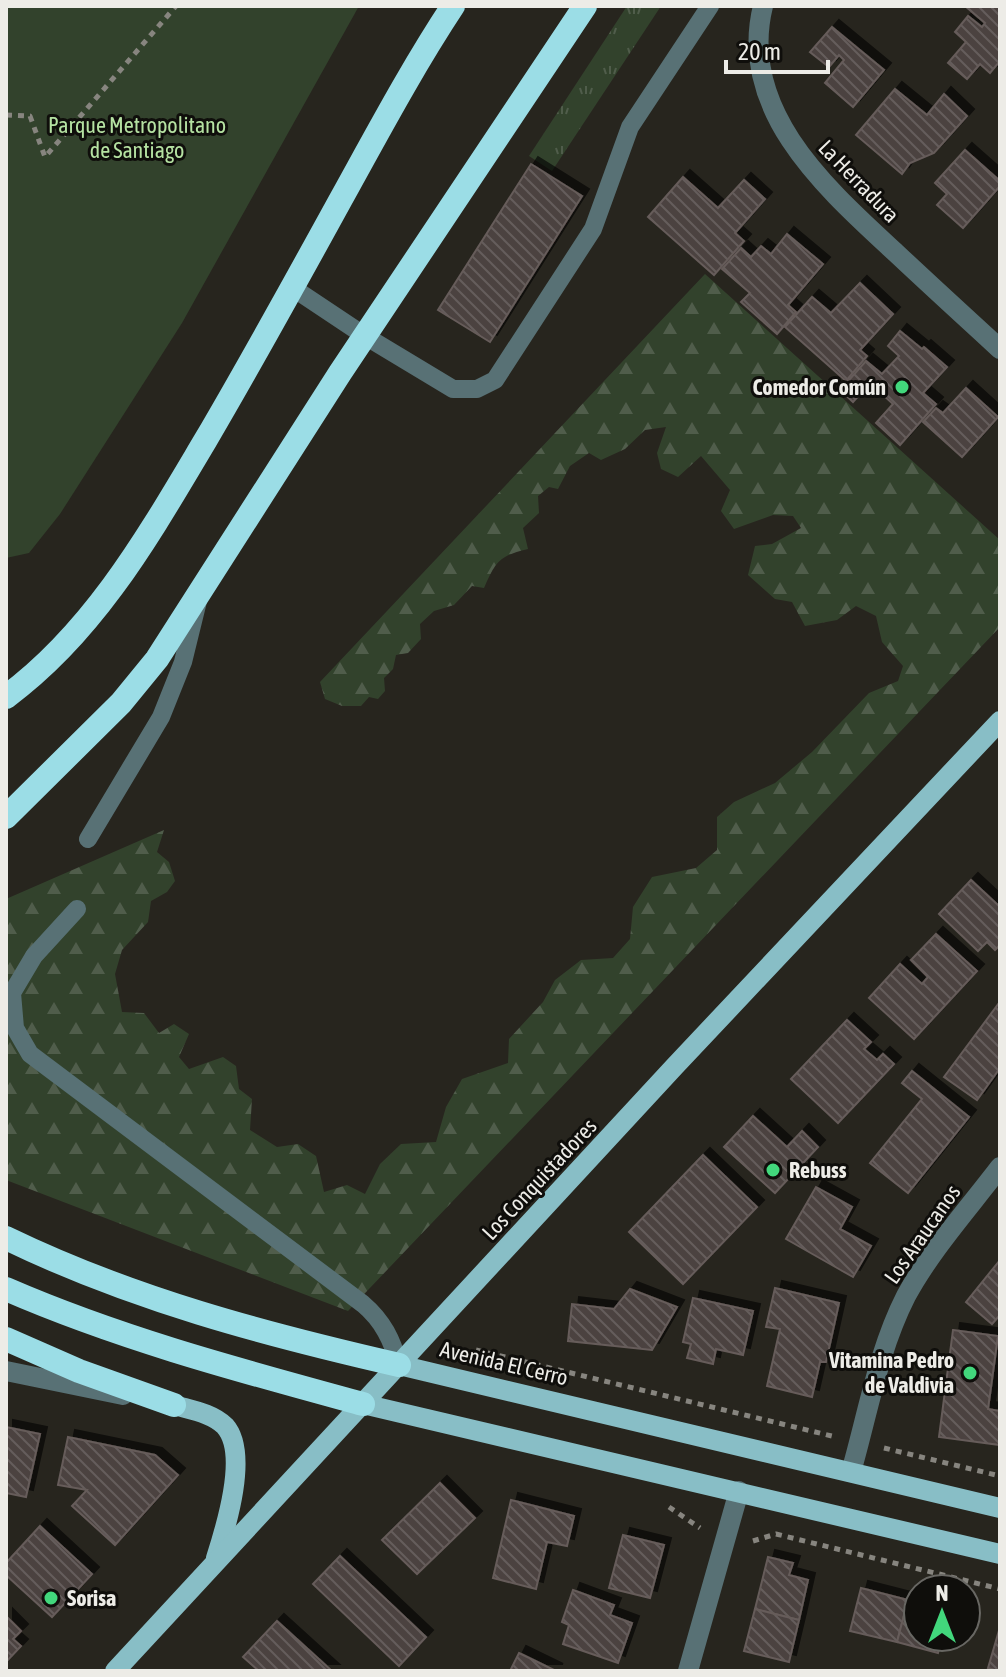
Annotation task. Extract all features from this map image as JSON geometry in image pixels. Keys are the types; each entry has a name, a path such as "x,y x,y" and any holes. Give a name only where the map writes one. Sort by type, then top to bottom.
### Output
{"highway":[{"path":"6,697 74,636 126,570 164,511 293,288 405,83 453,6"},
{"path":"6,817 121,703 157,659 365,336 585,6"},
{"path":"6,794 82,741"},
{"name":"Avenida El Cerro","path":"6,1238 99,1279 175,1307 298,1342 399,1365"},
{"path":"6,1289 166,1349 363,1404"},
{"path":"6,1339 79,1371 174,1405"}],"main road":[{"name":"Los Conquistadores","path":"115,1671 675,1066 1000,721"},
{"name":"Avenida El Cerro","path":"399,1365 1000,1508"},
{"path":"363,1404 1000,1554"},
{"path":"174,1405 215,1418 224,1425 233,1440 236,1452 231,1499 214,1565"}],"street":[{"name":"La Herradura","path":"763,6 758,32 762,80 778,119 799,153 840,201 1000,349"},
{"name":"Los Araucanos","path":"851,1472 882,1357 905,1299 935,1252 1000,1167"},
{"path":"6,1371 174,1405"},
{"path":"688,1671 739,1491"}],"lane":[{"path":"293,288 453,389 477,389 495,380 593,229 630,127 710,6"},
{"path":"88,839 161,717 183,662 198,597"},
{"path":"77,909 34,956 12,993 15,1028 30,1054 363,1304 382,1323 394,1345 399,1365"}],"path":[{"path":"6,115 30,116 45,157 176,6"},
{"path":"476,1350 1000,1476"}],"green space":[{"name":"Parque Metropolitano de Santiago","path":"6,6 359,6 182,323 60,514 29,553 6,558"},
{"path":"627,6 661,6 552,171 529,156"},
{"path":"705,274 1000,540 1000,627 348,1311 6,1180 6,899 164,830 157,852 169,862 175,881 167,892 151,901 148,922 122,950 115,974 122,1012 144,1013 159,1033 174,1024 189,1034 179,1057 189,1069 223,1057 236,1066 239,1089 252,1099 250,1130 277,1147 298,1144 316,1156 324,1192 347,1185 365,1194 380,1164 401,1144 436,1142 446,1107 462,1079 508,1063 509,1039 543,1002 555,980 581,960 613,958 630,939 633,907 652,877 696,868 717,850 717,817 734,802 775,783 812,752 869,693 898,681 903,666 882,642 876,616 856,606 837,620 805,626 792,602 775,599 748,575 755,546 772,544 801,528 793,516 773,515 734,529 721,511 730,490 701,456 678,477 661,469 657,453 666,427 645,430 625,449 601,460 589,453 570,466 558,489 549,487 538,496 539,513 523,528 528,549 500,561 484,588 472,586 454,605 434,611 420,624 421,639 408,653 396,655 393,669 384,678 385,691 378,699 369,697 361,706 342,706 325,699 320,682"}],"building":[{"path":"965,6 1000,6 1000,61 990,73 980,64 967,79 948,63 966,42 955,32 968,16 982,27 985,23"},
{"path":"832,27 884,70 853,107 825,83 844,60 839,55 829,67 810,52"},
{"path":"895,89 927,115 944,94 967,116 934,153 910,163 902,174 856,135"},
{"path":"965,150 1000,181 1000,186 963,228 937,205 947,194 935,183"},
{"path":"531,164 582,196 490,342 438,310"},
{"path":"683,177 718,208 744,180 765,199 735,233 744,241 714,275 648,217"},
{"path":"787,234 823,264 788,305 796,312 777,334 741,302 750,293 722,269 741,248 751,257 761,246 771,254"},
{"path":"860,283 893,314 860,350 867,356 846,381 785,327 812,297 831,313"},
{"name":"Comedor Común","path":"900,331 947,367 923,393 936,404 900,445 876,423 893,404 870,383 853,402 840,390 866,361 882,374 899,356 888,346"},
{"path":"966,388 998,417 962,457 923,422 936,408 943,413"},
{"path":"971,880 1000,907 1000,945 995,950 987,942 978,951 939,914"},
{"path":"936,934 977,971 914,1039 869,998 900,964 922,984 928,977 911,960"},
{"path":"999,1003 1000,1068 977,1100 944,1077"},
{"path":"847,1020 871,1042 864,1049 877,1060 883,1054 894,1064 838,1123 791,1079"},
{"path":"912,1071 969,1117 908,1193 870,1163 922,1099 902,1083"},
{"name":"Rebuss","path":"753,1116 787,1147 802,1131 818,1147 775,1193 724,1147"},
{"path":"703,1155 757,1207 683,1284 629,1232"},
{"path":"816,1187 852,1207 840,1229 871,1246 853,1277 786,1239"},
{"path":"1000,1260 1000,1315 992,1324 966,1302"},
{"path":"775,1288 839,1303 826,1362 820,1362 812,1397 767,1386 780,1329 766,1327"},
{"path":"630,1289 677,1307 652,1350 568,1341 572,1304 614,1309"},
{"path":"693,1298 753,1311 743,1355 716,1349 713,1364 687,1358 691,1344 683,1342"},
{"name":"Vitamina Pedro de Valdivia","path":"953,1330 998,1336 988,1409 1000,1411 1000,1445 939,1437"},
{"path":"6,1427 40,1434 26,1497 6,1493"},
{"path":"68,1437 155,1455 178,1475 115,1545 72,1506 87,1490 58,1485"},
{"path":"440,1483 475,1518 417,1574 382,1540"},
{"path":"511,1500 574,1516 567,1546 547,1542 536,1589 493,1578"},
{"path":"40,1526 92,1574 52,1617 6,1575 6,1563"},
{"path":"623,1535 664,1545 650,1598 609,1588"},
{"path":"340,1556 426,1637 399,1666 313,1584"},
{"path":"768,1557 793,1563 789,1575 808,1580 799,1620 755,1609"},
{"path":"861,1588 902,1598 902,1623 897,1642 850,1631"},
{"path":"573,1590 614,1605 610,1615 632,1623 618,1663 563,1644 569,1625 562,1622"},
{"path":"755,1609 799,1620 789,1662 744,1651"},
{"path":"6,1616 21,1631 13,1639 21,1646 6,1662"},
{"path":"277,1621 332,1671 259,1671 243,1657"},
{"path":"902,1623 902,1643 897,1642"},
{"path":"1000,1627 1000,1671 998,1671 988,1668"},
{"path":"519,1653 556,1671 510,1671"}],"place":[{"name":"Comedor Común","path":"902,387"},
{"name":"Rebuss","path":"773,1170"},
{"name":"Vitamina Pedro de Valdivia","path":"970,1373"},
{"name":"Sorisa","path":"51,1598"}]}
